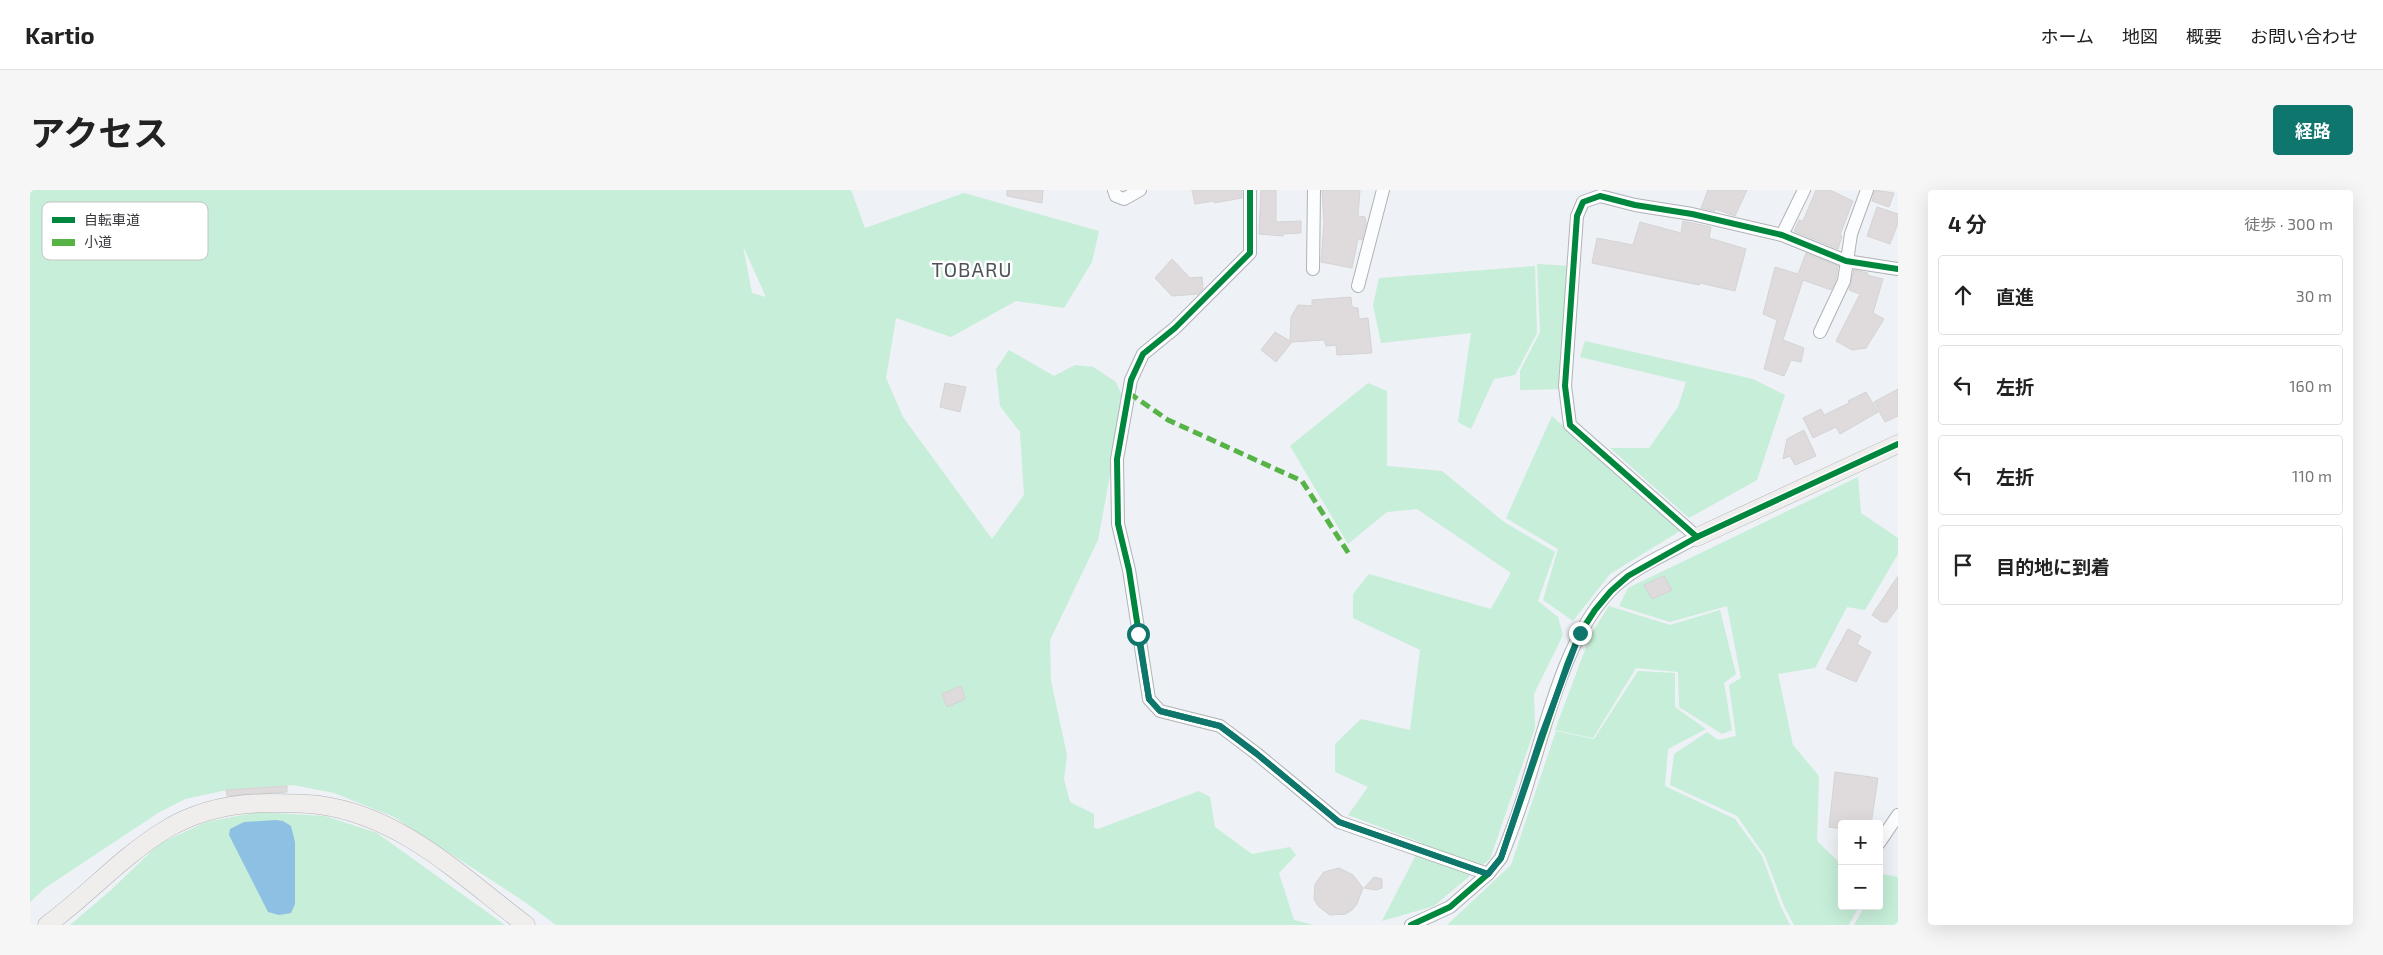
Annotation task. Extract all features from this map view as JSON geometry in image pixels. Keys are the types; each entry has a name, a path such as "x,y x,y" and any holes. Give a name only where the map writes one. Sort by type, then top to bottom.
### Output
{"street":[{"path":"1114,190 1116,196 1124,199 1140,190"},
{"path":"1250,190 1250,253 1175,328 1144,354 1131,380 1117,459 1118,524 1129,570 1149,699 1160,711 1220,726 1339,822 1488,874"},
{"path":"1312,269 1315,226 1314,190"},
{"path":"1782,235 1804,190"},
{"path":"1820,332 1844,281 1851,234 1868,190"},
{"path":"1358,286 1382,191"},
{"path":"1698,537 1570,425 1565,386 1577,216 1583,202 1600,196 1635,205 1692,214 1782,235 1846,261 1898,269"},
{"path":"1411,925 1450,907 1488,874 1501,858 1567,665 1580,633 1594,610 1611,590 1628,576 1698,537 1898,444"},
{"path":"47,925 107,873 167,829 214,810 262,803 319,804 350,811 387,826 427,848 526,925"},
{"path":"1883,837 1898,815"}],"green space":[{"path":"30,190 851,190 865,228 964,193 1099,231 1092,262 1064,308 1016,301 951,337 896,318 886,378 903,417 992,539 1024,495 1020,432 1000,406 996,369 1009,350 1054,376 1075,365 1093,367 1116,382 1124,400 1098,540 1050,640 1051,681 1067,755 1064,779 1070,802 1094,814 1094,828 1098,829 1199,791 1210,797 1215,827 1252,854 1290,847 1296,855 1279,873 1294,920 1314,925 556,925 525,902 394,817 334,793 293,785 222,791 185,799 158,813 45,888 30,902","holes":["743,246 766,297 752,293"]},
{"path":"1537,264 1570,266 1561,389 1520,390 1520,371 1540,332"},
{"path":"1535,266 1537,333 1515,375 1494,379 1471,429 1458,422 1471,333 1381,343 1373,305 1379,278"},
{"path":"1585,341 1753,379 1785,395 1757,480 1689,518 1610,448 1649,448 1678,407 1686,382 1580,357"},
{"path":"1368,383 1387,391 1387,466 1442,471 1504,522 1555,552 1538,601 1558,617 1563,635 1534,694 1535,728 1490,859 1434,906 1382,921 1422,843 1348,815 1368,787 1335,772 1335,744 1361,719 1410,730 1420,650 1353,618 1353,594 1369,574 1491,609 1511,573 1417,509 1387,512 1348,544 1290,446"},
{"path":"1552,416 1680,531 1610,574 1573,621 1543,600 1558,549 1506,518"},
{"path":"1858,477 1861,513 1898,538 1898,554 1865,610 1847,607 1815,668 1778,674 1793,745 1819,776 1817,841 1838,861 1838,910 1857,910 1849,925 1794,925 1784,906 1765,856 1737,816 1670,785 1674,754 1707,732 1718,740 1736,736 1729,685 1741,678 1727,606 1670,622 1619,606 1628,588"},
{"path":"1609,606 1670,625 1720,610 1736,674 1724,683 1732,730 1722,734 1679,707 1678,672 1636,668 1593,738 1555,730 1591,634"},
{"path":"1638,671 1675,673 1675,707 1706,729 1668,749 1665,786 1735,819 1762,856 1781,907 1790,925 1447,925 1511,865 1556,731 1594,739"},
{"path":"259,812 325,816 377,833 505,925 70,925 111,890 159,844 206,822"},
{"path":"1883,874 1898,877 1898,925 1854,925 1863,910 1883,910"}],"water":[{"path":"283,821 291,826 295,842 295,904 291,913 279,915 268,912 229,835 230,829 244,822"}],"building":[{"path":"1007,190 1043,190 1042,203 1007,196"},
{"path":"1192,190 1242,190 1242,198 1195,204"},
{"path":"1261,190 1276,190 1276,222 1301,221 1301,233 1283,234 1283,236 1259,234"},
{"path":"1322,190 1360,190 1358,216 1365,217 1366,223 1362,240 1358,239 1352,268 1321,262 1324,222"},
{"path":"1708,190 1747,190 1735,216 1715,209 1715,211 1701,208"},
{"path":"1816,190 1830,190 1853,201 1840,235 1842,236 1838,249 1794,231 1799,220 1803,221"},
{"path":"1875,190 1894,193 1889,207 1872,201"},
{"path":"1877,207 1898,214 1898,223 1890,244 1867,236"},
{"path":"1683,221 1711,227 1709,238 1746,249 1735,291 1592,263 1597,238 1633,245 1640,222 1681,233"},
{"path":"1806,253 1838,266 1836,279 1831,290 1803,280 1783,340 1804,348 1801,362 1791,360 1784,376 1764,369 1777,320 1763,314 1775,267 1798,274"},
{"path":"1172,259 1190,278 1202,277 1203,289 1198,294 1172,296 1155,278"},
{"path":"1854,270 1883,279 1873,313 1884,319 1866,348 1852,350 1836,341 1860,294 1849,290"},
{"path":"1351,297 1352,307 1358,308 1359,319 1368,318 1372,353 1337,355 1336,345 1326,346 1324,340 1292,342 1276,362 1261,350 1275,332 1290,341 1291,317 1298,305 1312,306 1312,300"},
{"path":"945,383 966,387 960,412 940,407"},
{"path":"1898,389 1898,416 1885,422 1874,402"},
{"path":"1866,392 1878,412 1840,434 1836,427 1813,438 1803,418 1821,409 1824,415"},
{"path":"1804,430 1816,456 1795,465 1790,456 1783,459 1787,439"},
{"path":"1664,576 1672,590 1652,599 1644,585"},
{"path":"1898,576 1898,607 1887,622 1882,622 1872,615"},
{"path":"1848,629 1861,636 1857,644 1871,652 1856,682 1826,669"},
{"path":"961,686 965,699 947,707 942,694"},
{"path":"1835,772 1878,778 1872,820 1838,820 1838,828 1829,827"},
{"path":"287,786 287,792 227,796 226,790"},
{"path":"1339,868 1353,875 1363,888 1357,904 1352,910 1346,914 1330,915 1318,906 1314,899 1315,884 1324,872"},
{"path":"1374,877 1382,879 1382,888 1376,890 1364,888"}],"marked path":[{"path":"1129,393 1168,420 1302,481 1349,554"}],"cycle path":[{"path":"1250,190 1250,253 1175,328 1143,354 1131,380 1117,459 1118,524 1129,570 1149,699 1160,711 1220,726 1339,822 1488,874"},
{"path":"1697,537 1570,425 1565,386 1577,216 1583,202 1600,196 1635,205 1692,214 1782,235 1846,261 1898,269"},
{"path":"1411,925 1450,907 1488,874 1501,858 1567,665 1580,633 1595,610 1611,591 1628,576 1697,537 1898,444"}],"district":[{"name":"TOBARU","path":"972,270"}],"route":[{"path":"1138,634 1149,699 1160,711 1220,726 1339,822 1488,874 1501,858 1530,776 1542,734 1580,633"}]}
